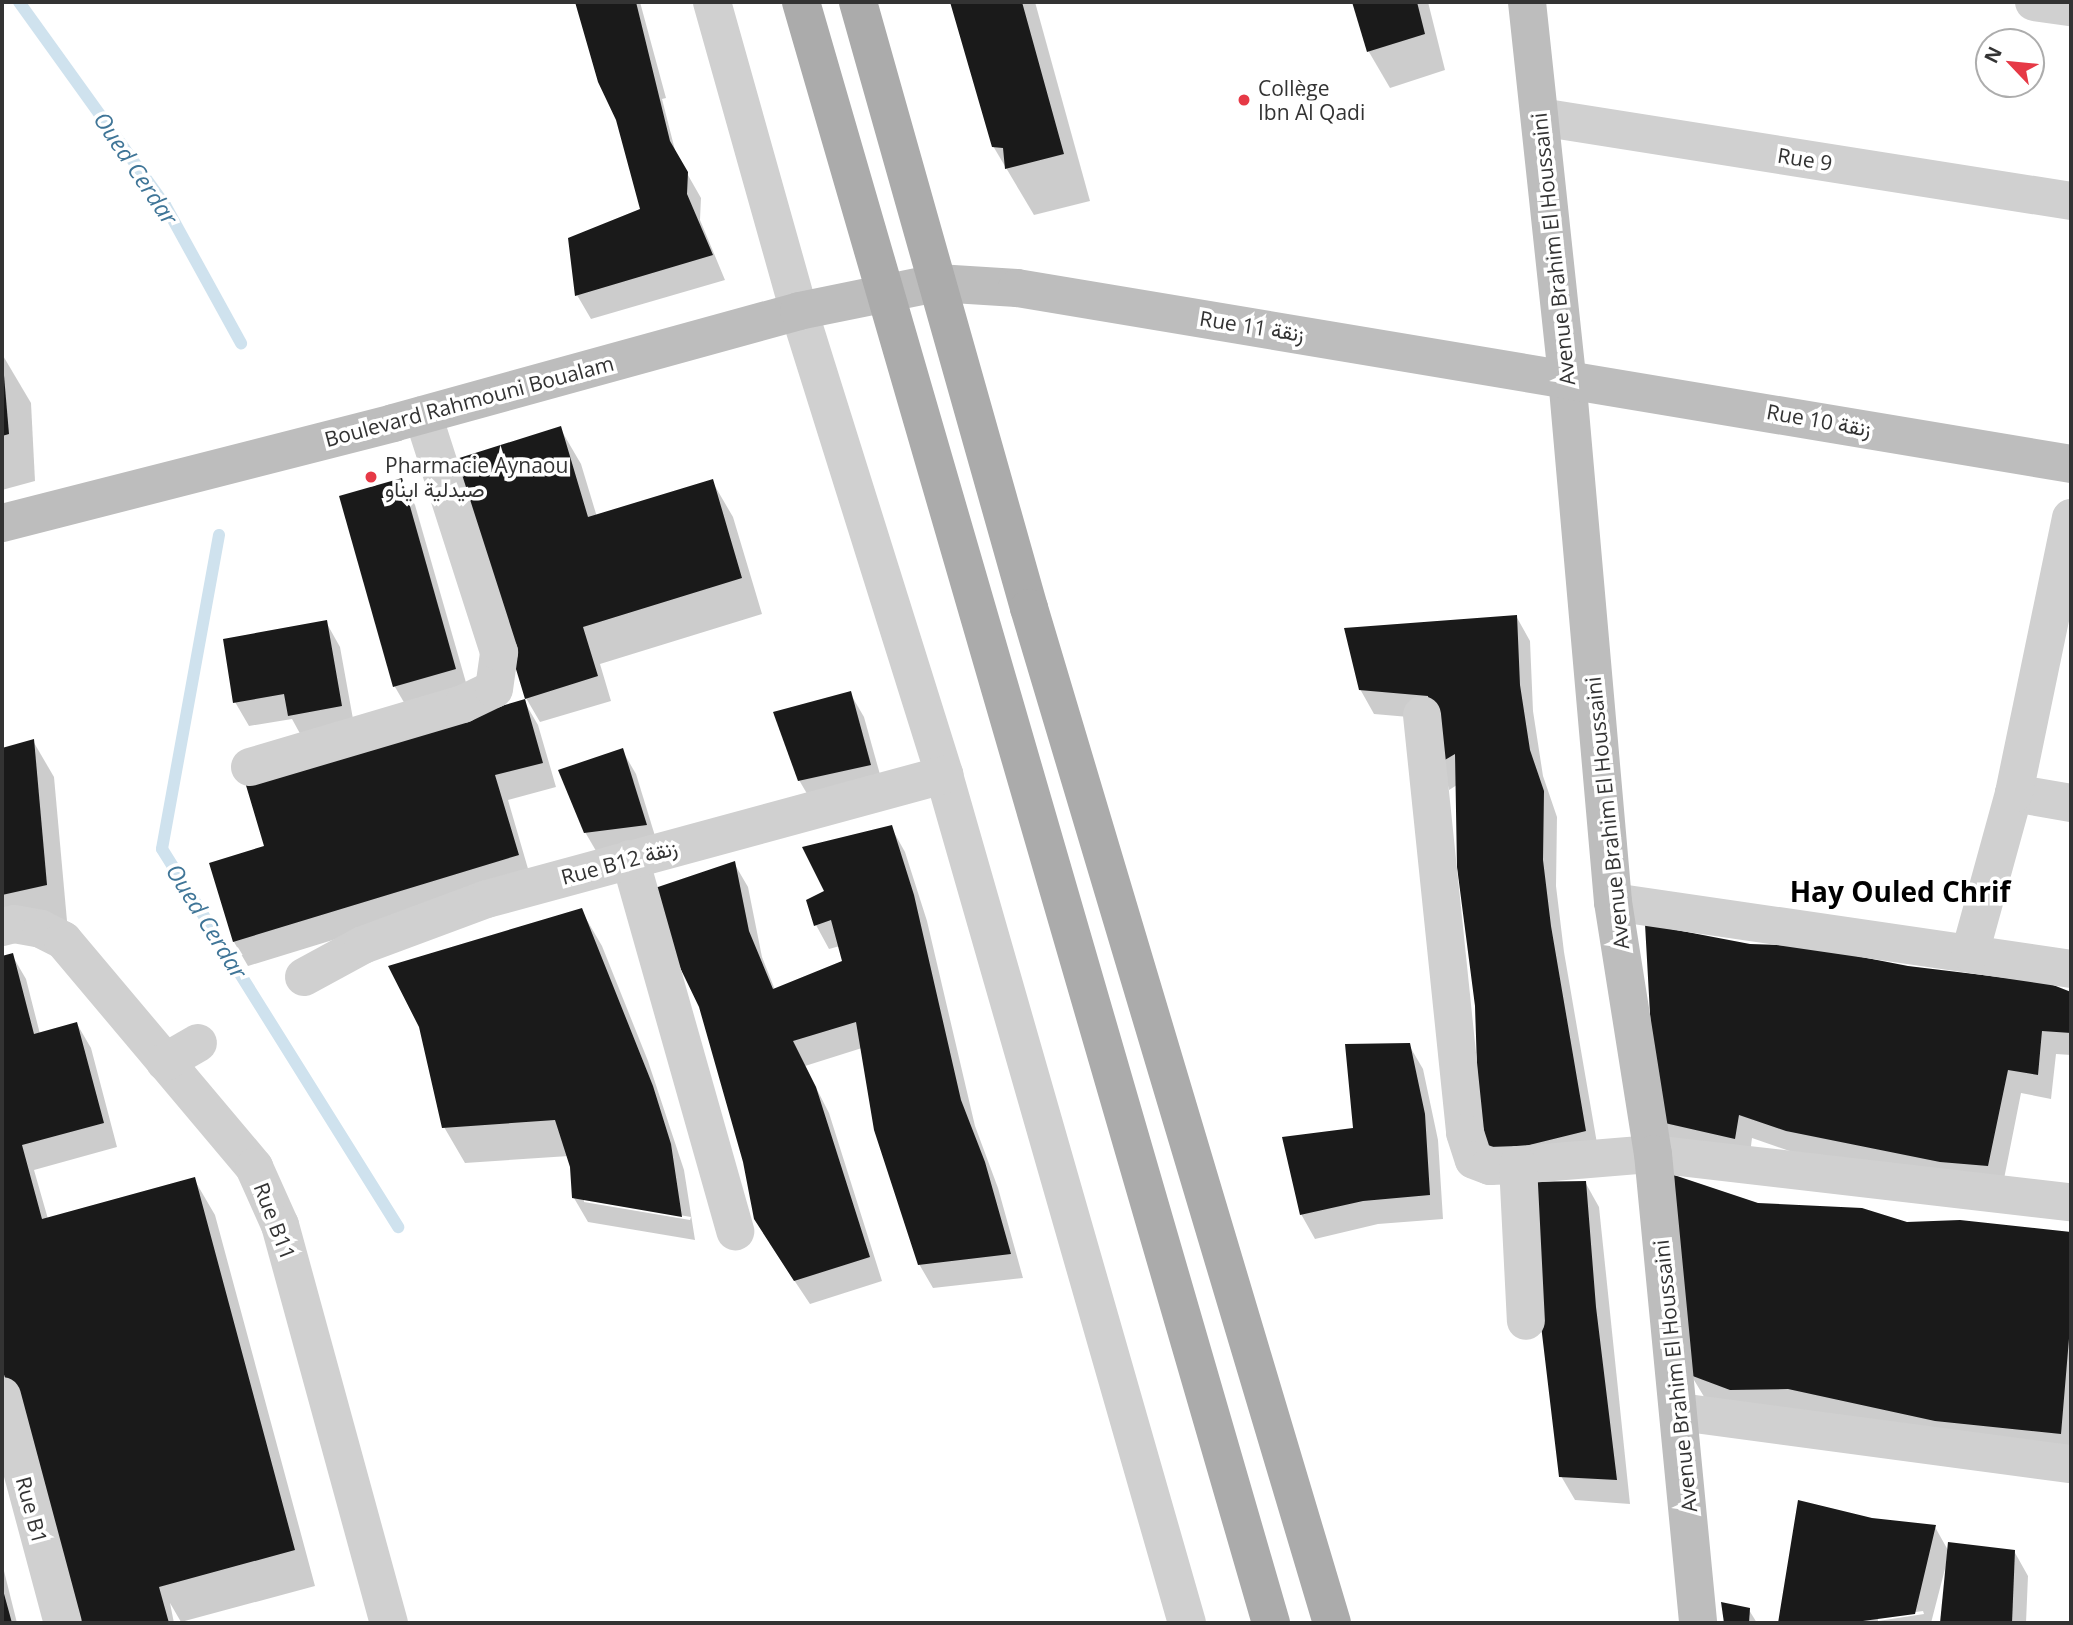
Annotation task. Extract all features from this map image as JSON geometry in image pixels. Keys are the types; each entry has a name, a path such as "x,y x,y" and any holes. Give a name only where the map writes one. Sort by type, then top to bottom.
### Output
{"main road":[{"path":"802,2 1270,1623"},
{"path":"858,2 1037,635 1332,1623"}],"street":[{"path":"712,2 799,311 944,775 1187,1623"},
{"name":"Avenue Brahim El Houssaini","path":"1527,2 1567,377 1613,902 1653,1154 1699,1623"},
{"path":"2034,2 2071,7"},
{"name":"Rue 9","path":"1539,117 2071,201"},
{"name":"Rue 11 زنقة","path":"937,283 978,282 1567,377"},
{"name":"Boulevard Rahmouni Boualam","path":"2,523 209,472 799,311 885,290 937,283"},
{"name":"Rue 10 زنقة","path":"1567,377 2071,464"},
{"path":"250,767 463,704 494,690 499,652 422,415"},
{"path":"1970,953 2060,628 2071,518"},
{"path":"1422,715 1469,1152 1481,1164 1518,1165 1653,1154 2071,1202"},
{"name":"Rue B12 زنقة","path":"304,977 363,945 487,899 944,775"},
{"path":"2014,793 2071,803"},
{"path":"631,859 735,1231"},
{"path":"1613,902 2071,969"},
{"name":"Rue B11","path":"2,927 14,924 41,929 63,940 254,1167 281,1225 389,1623"},
{"path":"165,1062 198,1043"},
{"path":"1518,1165 1526,1321"},
{"name":"Rue B1","path":"2,1396 63,1623"},
{"path":"1680,1412 2071,1464"}],"building":[{"path":"575,2 636,2 670,141 688,172 687,194 713,255 575,296 568,238 640,209 616,120 598,82"},
{"path":"950,2 1022,2 1064,154 1005,169 1003,148 992,147"},
{"path":"1352,2 1417,2 1425,34 1367,52"},
{"path":"2,352 9,434 2,436"},
{"path":"561,426 588,517 713,479 742,578 583,627 598,676 525,699 453,460"},
{"path":"402,478 456,669 393,687 339,496"},
{"path":"1517,615 1520,685 1530,750 1544,791 1543,860 1551,926 1586,1131 1480,1157 1475,1006 1457,867 1455,754 1433,767 1428,696 1359,690 1344,628"},
{"path":"327,620 342,706 288,716 284,694 233,703 223,639"},
{"path":"851,691 871,765 798,781 773,712"},
{"path":"525,699 543,763 495,775 519,855 233,942 209,863 264,846 245,782"},
{"path":"34,739 47,885 2,895 2,748"},
{"path":"623,748 647,825 584,833 558,770"},
{"path":"892,825 914,895 961,1100 985,1162 1011,1254 918,1265 874,1130 856,1022 793,1041 816,1087 870,1257 794,1281 754,1219 743,1162 699,1007 673,953 655,888 735,861 749,931 773,989 842,961 831,920 814,926 806,900 824,891 802,847"},
{"path":"582,908 653,1086 671,1144 682,1217 572,1198 570,1167 555,1120 442,1128 419,1027 388,966"},
{"path":"1645,924 1750,944 1805,946 1908,966 2048,983 2071,992 2071,1033 2042,1031 2038,1075 2008,1070 1988,1166 1940,1162 1786,1131 1739,1115 1735,1139 1656,1121"},
{"path":"13,953 34,1034 77,1022 104,1123 22,1145 42,1219 195,1177 295,1550 159,1587 169,1623 70,1623 2,1367 2,956"},
{"path":"1410,1043 1425,1114 1430,1195 1363,1201 1300,1215 1282,1137 1353,1128 1345,1044"},
{"path":"1674,1175 1758,1203 1862,1208 1907,1222 1960,1220 2071,1232 2071,1315 2061,1434 1935,1421 1788,1389 1730,1390 1690,1375 1676,1275"},
{"path":"1586,1181 1596,1307 1617,1480 1559,1477 1524,1182"},
{"path":"1798,1500 1872,1518 1936,1525 1915,1614 1848,1623 1778,1623"},
{"path":"1948,1542 2015,1550 2012,1623 1940,1623"},
{"path":"3,1590 12,1623 2,1623"},
{"path":"1721,1602 1750,1608 1749,1623 1724,1623"}],"waterway":[{"name":"Oued Cerdar","path":"19,2 165,205 241,343"},
{"name":"Oued Cerdar","path":"219,535 162,849 398,1227"}],"place":[{"name":"Collège Ibn Al Qadi","path":"1244,100"},
{"name":"Pharmacie Aynaou صيدلية ايناو","path":"371,477"}],"district":[{"name":"Hay Ouled Chrif","path":"1900,891"}]}
